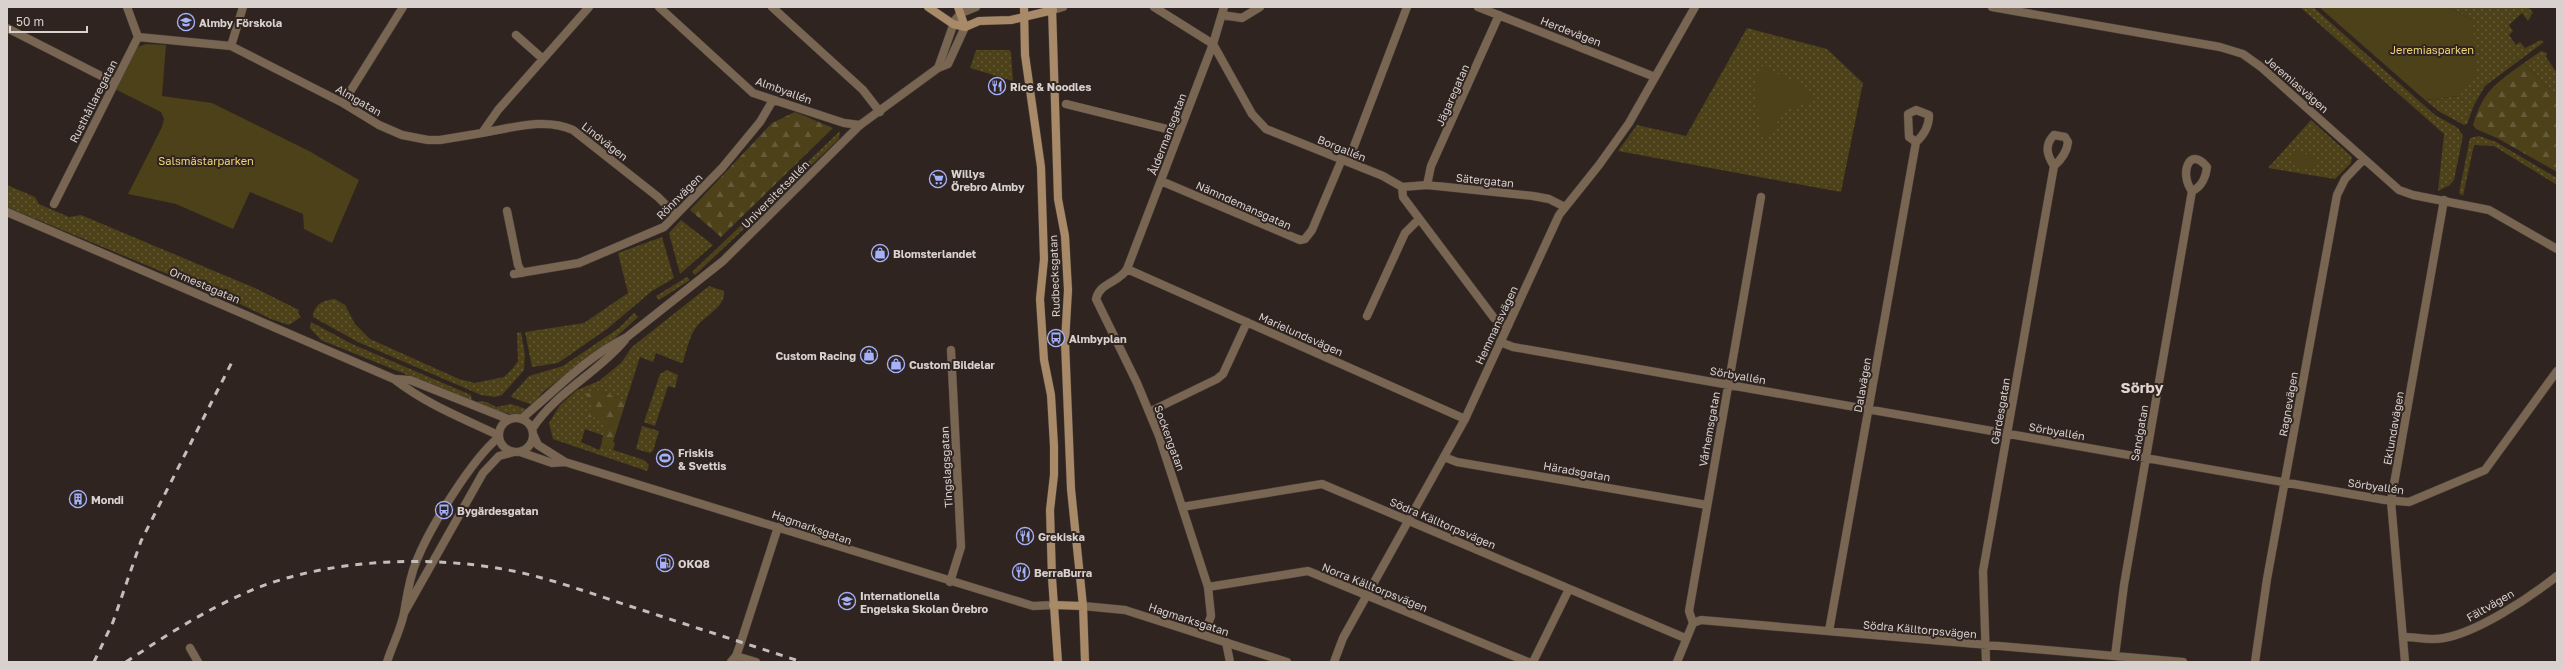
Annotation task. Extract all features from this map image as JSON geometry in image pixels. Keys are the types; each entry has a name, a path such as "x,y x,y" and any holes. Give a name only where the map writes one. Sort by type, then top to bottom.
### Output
{"main road":[{"path":"928,7 953,24 966,27 979,21 1024,16 1052,8"},
{"path":"1024,7 1024,16"},
{"name":"Rudbecksgatan","path":"1052,8 1058,199 1065,236 1068,290 1065,342 1071,488 1083,606 1085,662"},
{"path":"960,10 966,27"},
{"name":"Rudbecksgatan","path":"1024,16 1025,55 1041,167 1044,259 1040,299 1044,360 1051,395 1054,446 1054,475 1050,510 1053,605 1058,662"},
{"path":"1053,605 1083,606"}],"street":[{"path":"127,7 138,38"},
{"path":"231,46 243,7"},
{"path":"343,103 403,7"},
{"path":"482,133 498,110 589,7"},
{"name":"Almbyallén","path":"659,7 742,85 753,93 844,123 860,125"},
{"path":"772,7 863,90 880,112"},
{"path":"938,68 953,24 960,10 976,7"},
{"path":"1052,8 1063,7"},
{"name":"Borgallén","path":"1154,7 1213,44 1252,114 1260,123 1276,134 1345,160 1382,176 1402,187"},
{"path":"1223,11 1242,18 1260,7"},
{"path":"1345,160 1407,7"},
{"name":"Herdevägen","path":"1478,7 1655,77"},
{"name":"Hemmansvägen","path":"1334,662 1343,638 1465,419 1559,215 1618,140 1695,7"},
{"name":"Jeremiasvägen","path":"1992,7 2013,9 2232,50 2262,67 2399,190 2413,195 2444,200 2496,213 2557,249"},
{"name":"Åldermansgatan","path":"1127,269 1213,44 1223,11"},
{"name":"Jägaregatan","path":"1427,185 1431,166 1499,15"},
{"name":"Universitetsallén","path":"521,419 573,373 610,346 627,337 723,261 860,125 880,112 938,68 948,64 966,27"},
{"path":"7,28 115,83"},
{"path":"516,35 543,59"},
{"name":"Almgatan","path":"138,38 231,46 343,103 379,125 416,139 440,140 482,133"},
{"name":"Rusthållaregatan","path":"54,204 138,38"},
{"name":"Rönnvägen","path":"507,211 518,265 518,274 579,264 664,227 722,168 760,122 773,100"},
{"path":"1066,104 1179,132"},
{"name":"Lindvägen","path":"482,133 547,123 560,124 573,130 658,197 676,215"},
{"name":"Dalavägen","path":"1830,631 1916,142"},
{"name":"Ragnevägen","path":"2255,662 2285,482 2337,195 2345,179 2364,159"},
{"name":"Nämndemansgatan","path":"1161,181 1300,240 1304,239 1312,230 1345,160"},
{"name":"Gärdesgatan","path":"1986,662 1983,571 2054,166"},
{"name":"Sätergatan","path":"1402,187 1427,185 1533,196 1549,199 1565,206"},
{"path":"1402,187 1403,197 1494,318 1508,326"},
{"name":"Sandgatan","path":"2115,656 2124,585 2192,190"},
{"name":"Vårhemsgatan","path":"1693,622 1689,611 1761,197"},
{"name":"Eklundavägen","path":"2405,662 2391,501 2444,200"},
{"name":"Ormestagatan","path":"7,212 394,379 412,393 498,436"},
{"path":"1367,316 1405,233 1419,219"},
{"name":"Marielundsvägen","path":"1127,269 1465,419"},
{"name":"Sockengatan","path":"1127,269 1123,276 1102,287 1096,299 1149,412 1208,587 1211,616 1204,635"},
{"path":"1149,412 1217,379 1223,374 1247,322"},
{"name":"Universitetsallén","path":"532,431 540,416 571,386 615,352 627,337"},
{"name":"Sörbyallén","path":"1500,342 1513,347 1728,385 2391,501 2409,502 2485,470 2557,371"},
{"name":"Tingslagsgatan","path":"950,582 961,547 951,350"},
{"name":"Ormestagatan","path":"394,379 410,380 508,419"},
{"path":"387,662 404,614 410,583 426,542 460,484 498,436 501,426 508,419 521,419 532,431 530,445 517,452 500,456 483,473 404,614"},
{"name":"Hagmarksgatan","path":"532,431 538,445 565,462 778,527 950,582 1036,607 1053,605"},
{"path":"498,436 502,446 517,452"},
{"name":"Hagmarksgatan","path":"517,452 552,463 565,462"},
{"name":"Häradsgatan","path":"1444,457 1457,462 1707,505"},
{"name":"Södra Källtorpsvägen","path":"1182,507 1322,484 1686,638"},
{"path":"756,662 733,659 778,527"},
{"name":"Norra Källtorpsvägen","path":"1208,587 1308,571 1528,662"},
{"name":"Fältvägen","path":"2403,637 2443,639 2472,629 2525,598 2557,576"},
{"path":"1533,662 1569,589"},
{"name":"Hagmarksgatan","path":"1083,606 1125,610 1287,662"},
{"name":"Södra Källtorpsvägen","path":"1693,622 1701,620 1985,646 2115,656 2144,660 2183,662"},
{"path":"1677,662 1693,622"},
{"path":"1226,642 1230,662"},
{"path":"190,648 198,662"}],"green space":[{"path":"2300,7 2313,7 2435,115 2458,128 2463,136 2454,180 2450,185 2438,191 2444,134"},
{"name":"Jeremiasparken","path":"2319,7 2448,7 2473,20 2476,73 2459,96 2425,100"},
{"path":"2448,7 2527,7 2533,12 2528,21 2522,13 2509,25 2513,31 2509,35 2516,45 2520,42 2525,48 2541,40 2544,42 2485,86 2474,105 2467,124 2464,125 2440,112 2425,100 2459,96 2473,20"},
{"path":"1747,28 1827,49 1863,83 1841,192 1618,151 1637,125 1686,136"},
{"name":"Salsmästarparken","path":"146,44 166,45 162,96 212,103 309,151 359,180 332,243 304,229 303,214 250,192 233,229 176,204 128,194 162,127 164,119 161,112 115,89 135,48"},
{"path":"976,50 1009,50 1011,52 1013,81 970,68"},
{"path":"2541,51 2547,53 2546,57 2557,73 2557,97 2524,63"},
{"path":"2524,63 2557,97 2557,172 2497,138 2476,129 2473,125 2481,104 2486,96 2498,82"},
{"path":"1761,66 1802,85 1816,98 1790,109 1762,138 1754,86"},
{"path":"795,112 833,128 721,237 690,210 772,123"},
{"path":"2311,120 2352,157 2351,163 2335,179 2268,168"},
{"path":"840,131 839,139 695,275 692,272"},
{"path":"2479,136 2496,142 2557,178 2557,185 2494,146 2474,145 2463,196 2459,193 2470,138"},
{"path":"2293,152 2317,156 2314,169 2291,165"},
{"path":"7,185 35,197 39,204 69,217 81,215 257,289 299,310 298,313 301,317 289,325 271,319 209,289 165,273 7,207"},
{"path":"681,220 713,245 680,274 669,233"},
{"path":"662,237 674,278 652,291 607,329 558,363 532,367 525,332 584,323 628,293 618,253"},
{"path":"687,277 690,280 659,300 656,296"},
{"path":"709,286 724,291 724,297 718,307 695,329 689,341 683,362 681,363 656,353 653,362 640,357 626,401 594,389 593,405 596,416 606,419 605,436 585,429 581,442 599,450 601,446 644,460 649,465 647,471 553,439 549,423 560,405 577,390 599,381 621,363 632,347"},
{"path":"335,299 345,305 355,324 370,339 459,379 475,383 504,377 513,368 518,361 517,333 521,332 525,355 524,370 502,395 495,397 481,395 358,342 313,317 315,309 320,304 327,300"},
{"path":"634,313 638,317 614,339 543,392 533,405 511,396 529,376 563,366 619,328"},
{"path":"311,322 352,344 471,395 472,401 321,340 310,328"},
{"path":"667,370 678,375 675,388 668,386 655,426 644,422 660,374"},
{"path":"594,389 626,401 613,442 615,443 613,450 601,446 606,419 588,417 593,405 586,395"},
{"path":"478,401 487,402 496,407 511,404 529,410 523,413 510,414 489,408 477,403"},
{"path":"642,426 659,431 653,451 650,453 636,449"}],"railway":[{"path":"94,662 113,622 141,541 233,360"},
{"path":"126,662 206,612 257,588 286,578 316,571 381,562 414,561 478,565 543,578 802,662"}],"place":[{"name":"Almby Förskola","path":"186,22"},
{"name":"Rice & Noodles","path":"997,86"},
{"name":"Willys Örebro Almby","path":"938,179"},
{"name":"Blomsterlandet","path":"880,253"},
{"name":"Almbyplan","path":"1056,338"},
{"name":"Custom Racing","path":"869,355"},
{"name":"Custom Bildelar","path":"896,364"},
{"name":"Friskis & Svettis","path":"665,458"},
{"name":"Mondi","path":"78,499"},
{"name":"Bygärdesgatan","path":"444,510"},
{"name":"Grekiska","path":"1025,536"},
{"name":"OKQ8","path":"665,563"},
{"name":"BerraBurra","path":"1021,572"},
{"name":"Internationella Engelska Skolan Örebro","path":"847,601"}],"district":[{"name":"Sörby","path":"2142,387"}]}
